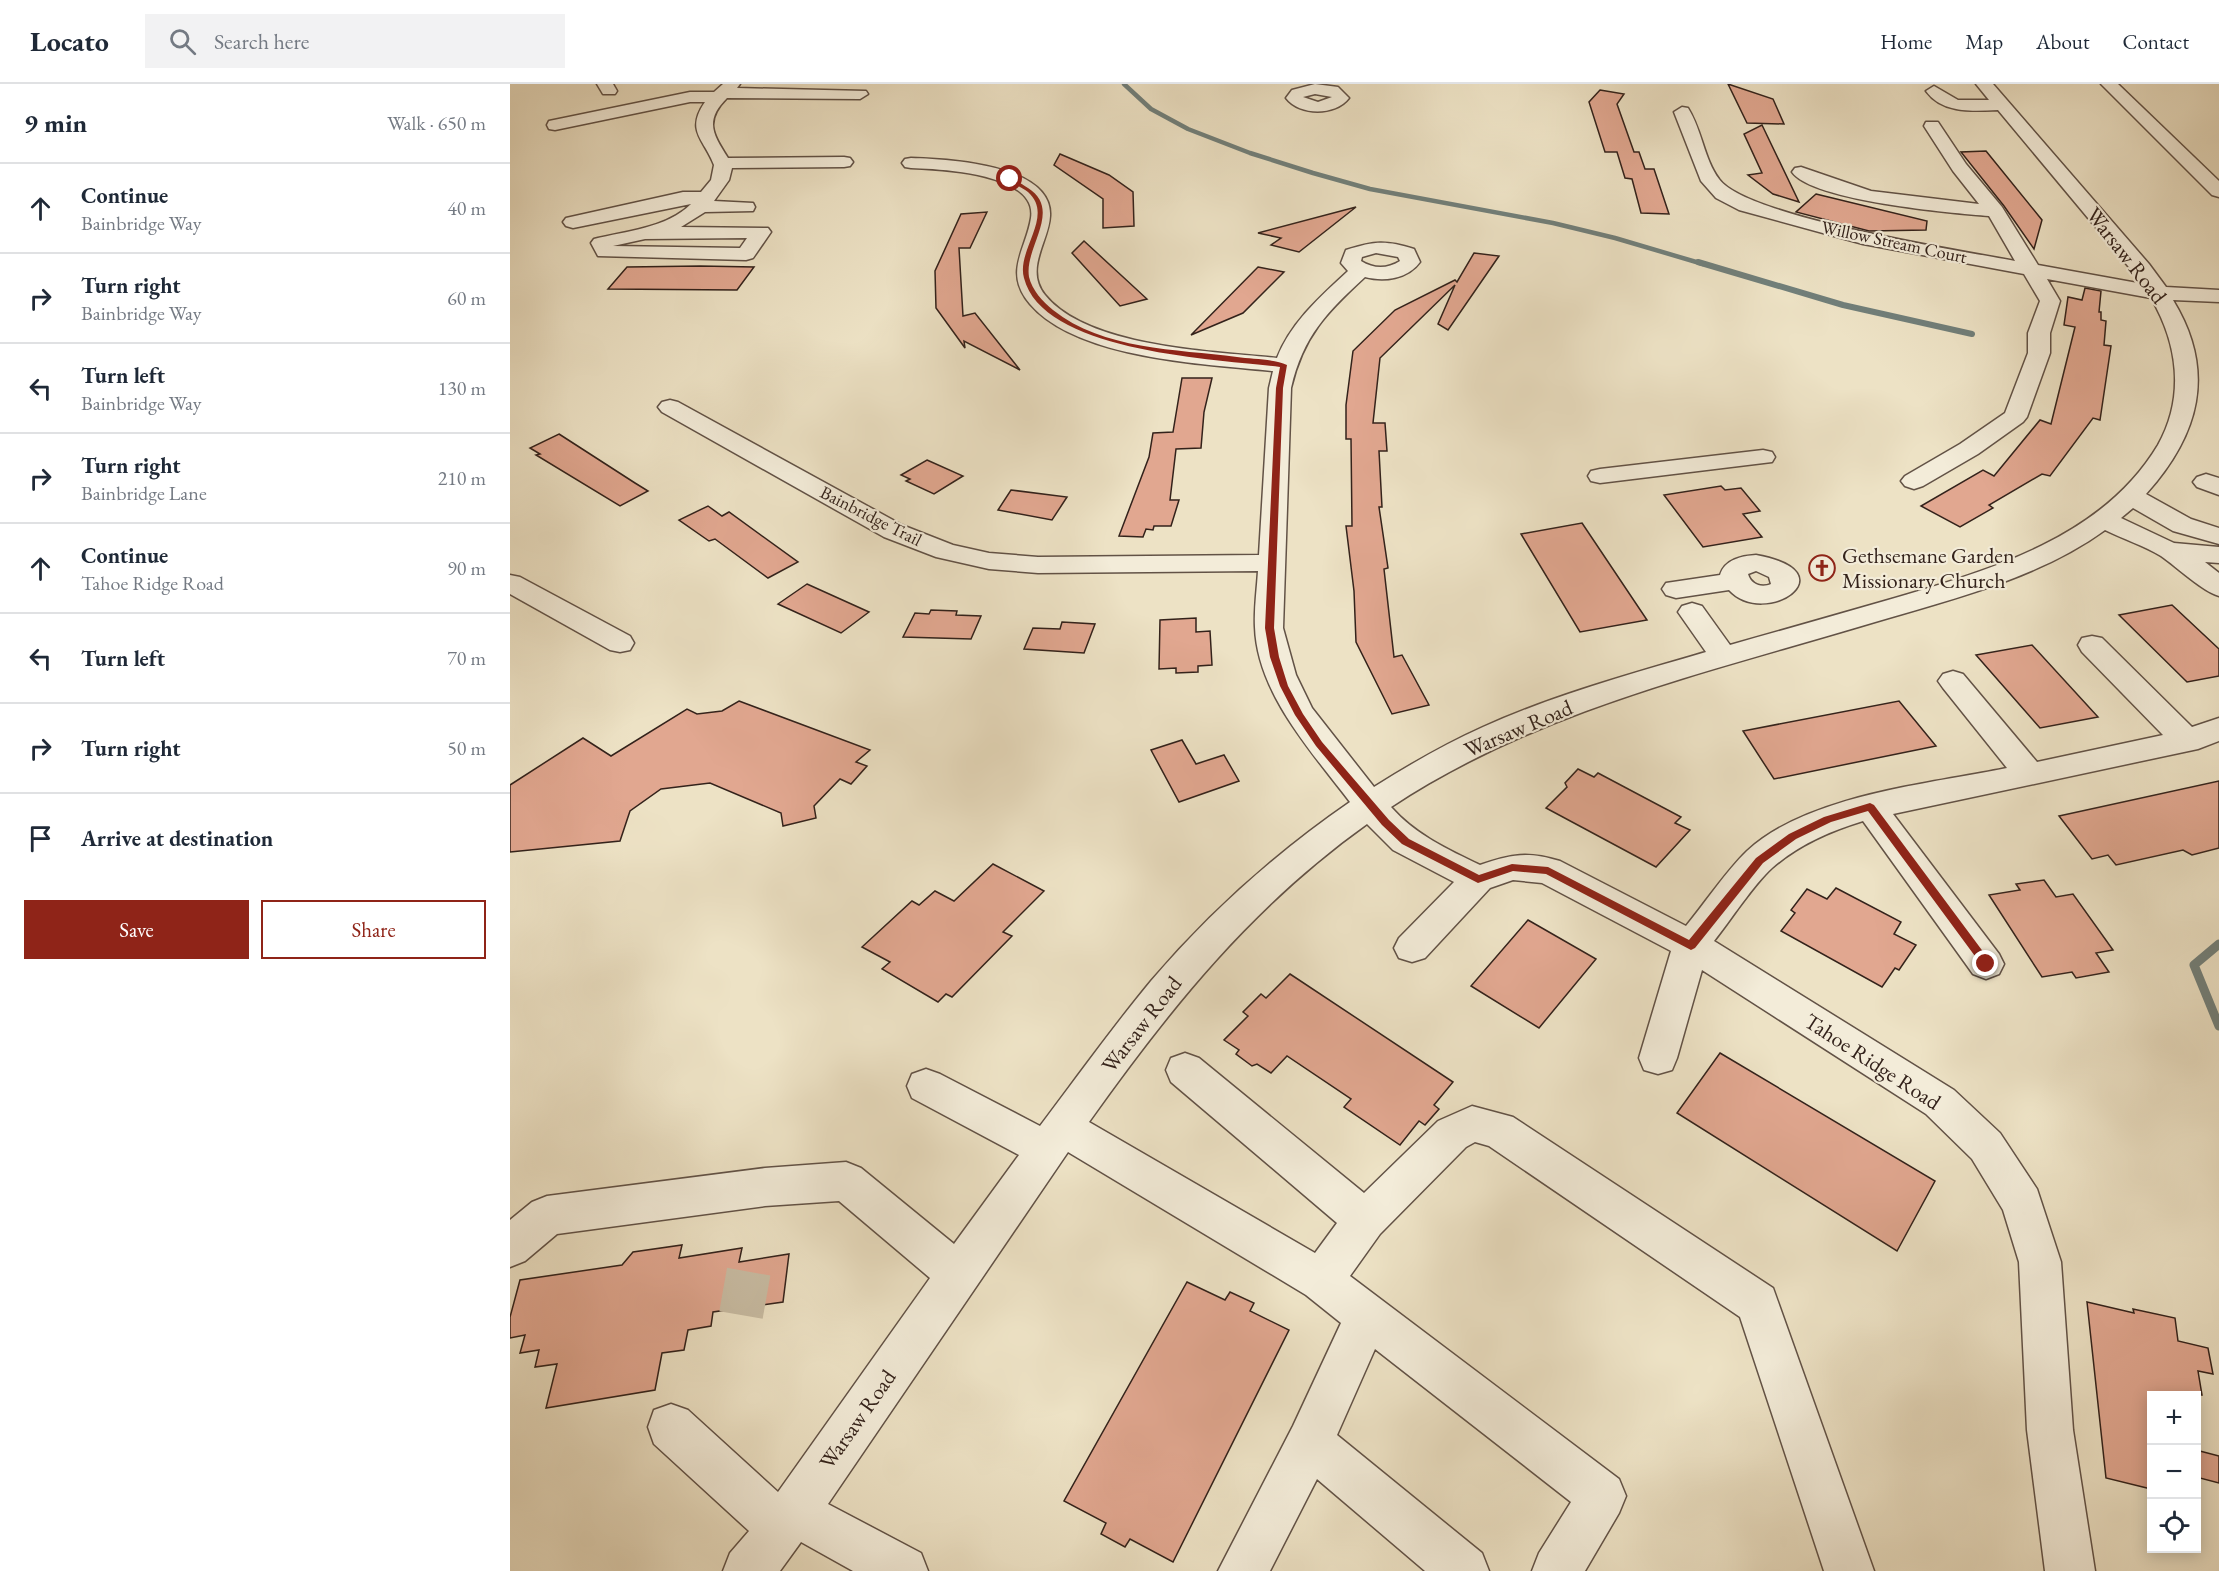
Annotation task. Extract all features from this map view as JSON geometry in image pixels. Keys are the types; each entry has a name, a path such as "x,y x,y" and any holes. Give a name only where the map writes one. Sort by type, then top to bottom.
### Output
{"street":[{"path":"2109,84 2219,191"},
{"path":"1933,88 1945,102 1981,96"},
{"path":"645,233 761,232 746,254 605,252 601,243 645,233 685,217 708,196 723,175 722,163 703,129 704,118 709,107 724,91"},
{"path":"555,125 724,91 860,94"},
{"name":"Warsaw Road","path":"748,1571 788,1519 958,1274 1124,1043 1183,969 1272,880 1370,804 1462,750 1553,710 1980,582 2049,552 2103,519 2131,496 2153,472 2170,445 2182,419 2188,393 2188,367 2183,341 2174,316 2142,268 1981,96"},
{"name":"Willow Stream Court","path":"1682,112 1710,181 1723,194 1746,206 1863,238 2030,270 2160,293 2219,296"},
{"path":"1914,481 1969,449 2015,417 2039,353 2039,333 2050,301 1995,211 1959,167 1932,126"},
{"path":"722,163 844,162"},
{"path":"910,163 950,165 983,170 1010,179 1030,191 1039,203 1041,215 1027,259 1026,278 1038,301 1063,321 1096,336 1134,346 1284,365"},
{"path":"1801,172 1824,184 1869,196 1918,204 1995,211"},
{"path":"573,222 683,198 708,196 742,183"},
{"path":"708,196 746,207"},
{"path":"1361,270 1311,317 1294,340 1284,365 1280,388 1269,628 1274,657 1284,686 1299,715 1319,744 1370,804 1406,841 1478,879 1412,948"},
{"name":"Bainbridge Trail","path":"670,407 893,531 945,551 989,561 1038,565 1271,563"},
{"path":"1600,476 1763,457"},
{"path":"2131,496 2182,525 2219,536"},
{"path":"2103,519 2168,550 2190,563 2219,587"},
{"path":"2168,550 2219,555"},
{"path":"1724,657 1684,601 1735,581"},
{"path":"510,583 620,643"},
{"path":"2092,645 2187,741"},
{"path":"1953,681 2030,775"},
{"path":"1658,1058 1691,945 1759,860 1793,836 1827,820 1870,807 2187,741 2219,729"},
{"path":"1870,807 1986,964"},
{"name":"Tahoe Ridge Road","path":"1478,879 1512,867 1548,870 1691,945 1940,1102 1986,1146 2022,1203 2040,1262 2050,1430 2070,1571"},
{"path":"1185,1070 1365,1220"},
{"path":"926,1086 1055,1138 1321,1280 1602,1496 1557,1571"},
{"path":"1321,1280 1365,1220 1452,1134 1472,1124 1499,1130 1757,1303 1849,1571"},
{"path":"510,1247 547,1216 765,1187 846,1181 958,1274"},
{"path":"1244,1571 1310,1443 1367,1317"},
{"path":"671,1427 788,1519 903,1571"},
{"path":"1310,1443 1464,1571"}],"building":[{"path":"1728,84 1773,99 1784,124 1747,123"},
{"path":"1600,90 1624,94 1617,104 1634,152 1639,152 1645,169 1654,169 1669,214 1641,213 1632,179 1625,178 1617,152 1605,152 1589,102"},
{"path":"1762,125 1799,202 1773,194 1748,175 1762,173 1744,134"},
{"path":"1986,151 2042,220 2034,249 2004,206 1961,152"},
{"path":"1060,154 1109,175 1133,192 1134,226 1103,228 1103,199 1054,165"},
{"path":"1816,194 1927,221 1926,230 1869,231 1796,212"},
{"path":"1356,207 1299,252 1271,245 1281,238 1258,233"},
{"path":"987,212 970,248 959,248 963,316 975,313 1020,370 964,341 965,348 936,308 935,271 961,214"},
{"path":"1084,241 1147,299 1120,306 1072,253"},
{"path":"1474,253 1499,256 1448,330 1438,324 1455,285 1380,358 1373,423 1385,423 1387,451 1379,451 1382,507 1379,507 1388,568 1384,569 1394,657 1402,655 1429,705 1392,714 1356,642 1354,591 1346,526 1352,526 1351,439 1346,439 1346,405 1353,351 1395,310 1455,280 1457,282"},
{"path":"627,267 754,267 737,290 608,289"},
{"path":"1258,267 1284,272 1243,313 1191,335"},
{"path":"2085,288 2101,291 2099,312 2101,312 2101,320 2106,321 2104,345 2111,346 2100,420 2093,418 2050,476 2042,474 1989,505 1993,508 1960,527 1921,506 1983,470 1994,476 2040,420 2051,424 2075,327 2064,325 2068,297 2082,300"},
{"path":"1182,378 1212,378 1204,412 1201,448 1176,449 1170,500 1179,500 1171,526 1154,526 1153,530 1146,529 1143,537 1119,536 1149,457 1153,433 1173,432"},
{"path":"559,434 648,491 620,506 536,455 540,454 530,448"},
{"path":"927,460 963,476 934,494 906,481 910,479 901,475"},
{"path":"1721,486 1725,490 1741,488 1760,511 1743,514 1762,537 1703,547 1664,495"},
{"path":"1011,490 1067,497 1052,520 998,510"},
{"path":"708,506 722,516 729,512 798,562 768,578 715,539 709,541 679,520"},
{"path":"1582,523 1647,620 1580,632 1521,534"},
{"path":"807,584 869,612 841,633 778,604"},
{"path":"2172,605 2219,649 2219,676 2187,682 2119,615"},
{"path":"931,610 957,611 956,615 981,616 971,639 903,637 915,613 929,614"},
{"path":"1196,618 1196,632 1210,631 1212,665 1198,666 1198,672 1176,673 1176,668 1159,669 1160,620"},
{"path":"1062,622 1095,624 1084,653 1024,649 1033,628 1060,629"},
{"path":"2032,645 2098,717 2040,728 1976,655"},
{"path":"739,701 870,750 856,762 867,766 851,784 840,779 814,806 816,818 783,826 781,813 710,783 661,789 630,811 620,841 510,852 510,785 583,738 611,756 687,709 697,714 722,711"},
{"path":"1899,701 1936,746 1774,779 1743,731"},
{"path":"1182,740 1196,764 1224,755 1239,781 1179,802 1151,750"},
{"path":"1578,769 1594,777 1598,773 1681,817 1675,823 1690,830 1656,867 1546,808 1567,787 1565,783"},
{"path":"2219,781 2219,848 2192,855 2183,850 2116,865 2108,855 2092,859 2059,816"},
{"path":"993,864 1044,891 1003,932 1012,936 952,997 946,994 938,1002 882,969 890,962 862,947 912,901 919,905 935,891 954,901"},
{"path":"2044,880 2056,897 2073,894 2113,950 2096,953 2109,972 2076,978 2072,972 2042,977 1989,895 2020,890 2016,884"},
{"path":"1836,888 1901,922 1894,934 1916,945 1899,970 1895,968 1882,987 1781,931 1795,913 1791,910 1807,889 1827,899"},
{"path":"1528,920 1596,959 1539,1028 1471,986"},
{"path":"1290,974 1453,1082 1434,1105 1439,1109 1425,1125 1419,1121 1400,1145 1344,1107 1351,1099 1287,1056 1271,1073 1257,1064 1252,1066 1236,1054 1239,1050 1224,1040 1248,1016 1243,1012 1261,994 1266,998"},
{"path":"1720,1053 1935,1181 1897,1251 1677,1113"},
{"path":"682,1245 679,1258 742,1248 739,1262 789,1254 783,1302 713,1312 711,1326 688,1330 684,1350 662,1353 655,1390 546,1408 557,1364 535,1367 539,1350 520,1353 525,1335 510,1338 510,1317 520,1280 622,1265 633,1252"},
{"path":"1187,1282 1225,1300 1230,1292 1254,1303 1250,1311 1289,1330 1173,1562 1130,1539 1125,1547 1101,1534 1106,1523 1064,1501"},
{"path":"2087,1302 2134,1313 2133,1309 2175,1318 2178,1341 2208,1348 2213,1374 2198,1371 2202,1395 2201,1391 2147,1391 2147,1488 2106,1478"},
{"path":"2201,1451 2219,1456 2219,1483 2201,1478"}],"waterway":[{"path":"1124,84 1151,109 1188,129 1250,153 1313,173 1370,189 1553,223 1615,238 1703,264"},
{"path":"1698,262 1843,305 1972,334"},
{"path":"2219,944 2194,965 2219,1026"}],"tunnel":[{"path":"741,1315 752,1253"}],"place":[{"name":"Gethsemane Garden Missionary Church","path":"1822,568"}],"route":[{"path":"1010,179 1030,191 1039,203 1041,215 1027,259 1026,278 1038,301 1063,321 1096,336 1134,346 1284,365 1280,388 1271,563 1269,628 1274,657 1284,686 1299,715 1319,744 1385,822 1406,841 1478,879 1512,867 1548,870 1691,945 1759,860 1793,836 1827,820 1870,807 1986,964"}]}
